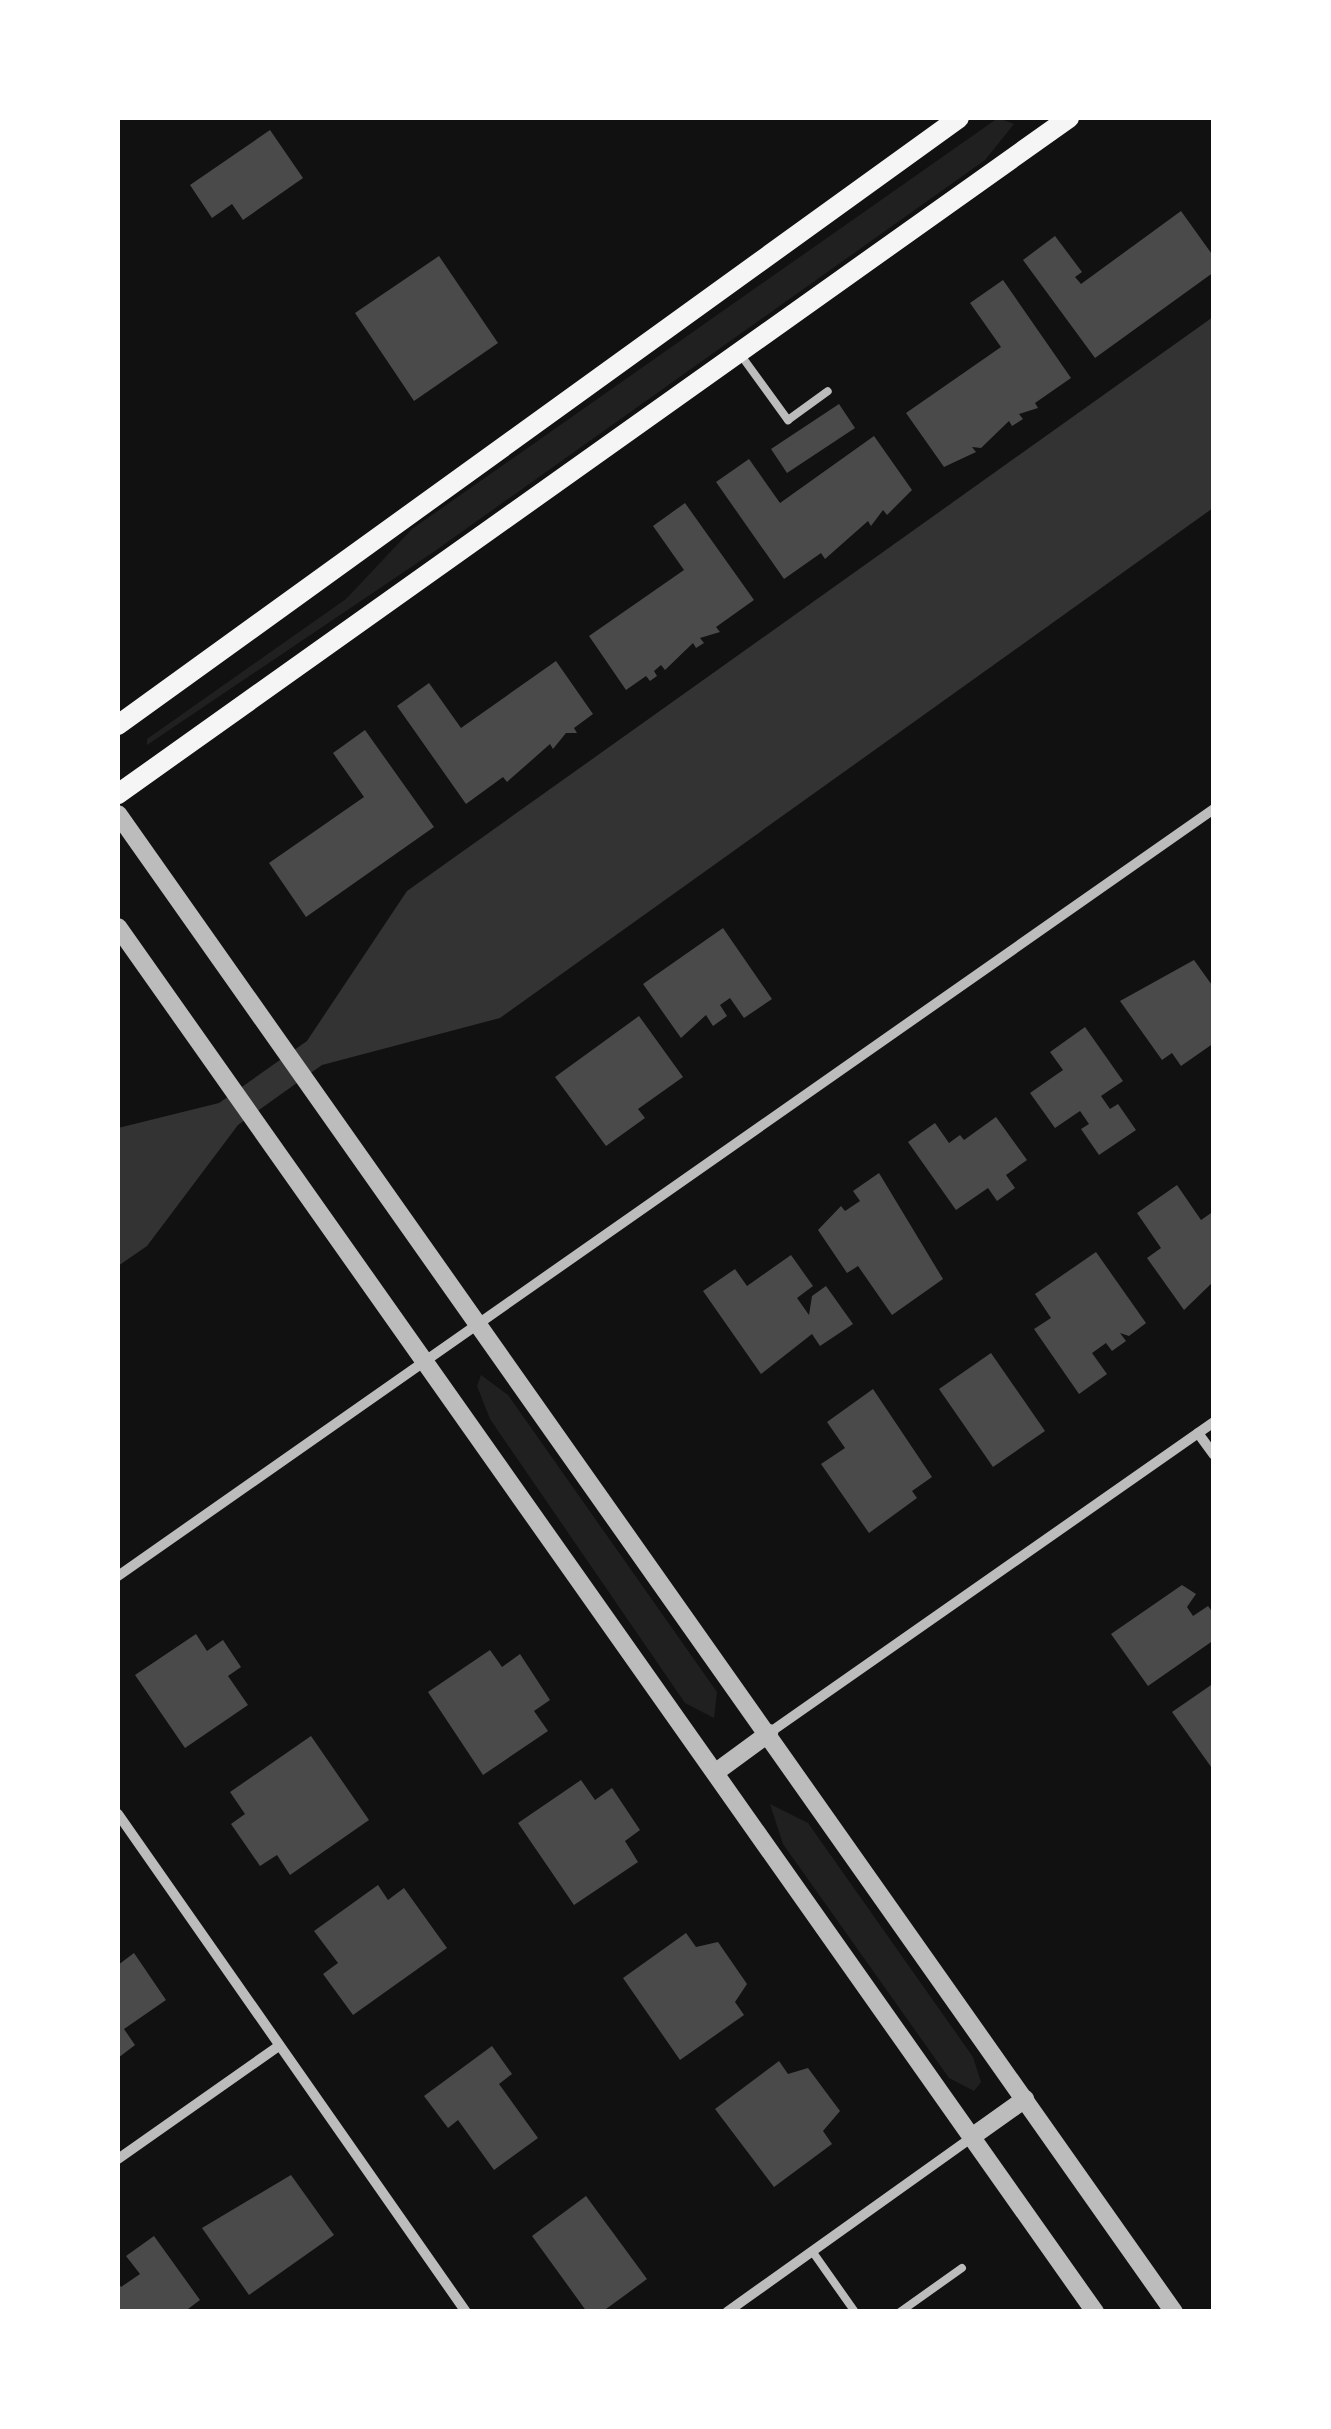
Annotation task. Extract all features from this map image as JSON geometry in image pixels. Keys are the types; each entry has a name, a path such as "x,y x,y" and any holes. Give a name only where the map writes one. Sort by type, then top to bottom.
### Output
{"main road":[{"path":"118,725 958,118"},
{"path":"118,794 1068,118"}],"street":[{"path":"118,1576 1214,809"},
{"path":"118,814 1174,2312"},
{"path":"118,926 1094,2312"},
{"path":"716,1772 1214,1422"},
{"path":"1198,1433 1214,1455"},
{"path":"118,1814 466,2312"},
{"path":"118,2160 279,2046"},
{"path":"727,2312 1025,2099"}],"lane":[{"path":"738,352 788,420 828,390"},
{"path":"812,2251 855,2312"},
{"path":"900,2312 962,2268"}],"shaded area":[{"path":"998,118 1014,124 985,160 432,553 147,745 147,739 346,599 412,529"},
{"path":"1213,317 1213,508 500,1018 322,1065 238,1125 147,1246 118,1266 118,1128 219,1103 307,1041 407,891"},
{"path":"481,1375 508,1395 717,1692 714,1718 685,1703 490,1419 477,1386"},
{"path":"770,1804 808,1823 973,2057 981,2082 974,2091 949,2078 783,1844"}],"building":[{"path":"270,130 303,178 243,220 232,204 212,218 190,185"},
{"path":"1181,211 1214,257 1214,272 1095,358 1023,260 1055,236 1082,272 1075,277 1081,284"},
{"path":"439,256 498,343 414,401 355,313"},
{"path":"1003,280 1071,378 1035,403 1038,408 1019,414 1023,419 1012,426 1009,421 981,448 972,447 976,452 944,467 906,413 1001,347 970,303"},
{"path":"839,404 855,428 787,473 771,449"},
{"path":"874,436 912,490 887,515 883,510 871,526 868,521 825,559 821,553 784,579 716,482 749,459 780,503"},
{"path":"685,503 754,600 716,627 720,632 700,638 704,643 696,648 693,643 665,670 661,665 650,681 646,676 626,690 589,636 684,570 653,526"},
{"path":"556,661 593,714 574,728 577,733 566,733 553,749 550,744 507,782 503,777 466,804 397,706 429,683 461,728"},
{"path":"365,730 434,827 306,917 269,863 364,797 333,753"},
{"path":"723,928 772,999 744,1018 730,998 720,1005 727,1016 713,1026 706,1015 681,1038 643,984"},
{"path":"1194,960 1214,988 1214,1043 1181,1066 1172,1053 1162,1060 1120,1001"},
{"path":"639,1016 683,1077 638,1109 645,1118 606,1146 555,1077"},
{"path":"1085,1027 1123,1081 1101,1096 1110,1109 1118,1104 1136,1130 1099,1155 1081,1129 1089,1124 1080,1111 1055,1128 1030,1093 1063,1070 1050,1052"},
{"path":"996,1117 1027,1160 1006,1175 1015,1188 997,1201 988,1188 956,1210 908,1142 935,1123 949,1143 960,1135 964,1140"},
{"path":"879,1173 943,1279 892,1315 858,1266 847,1273 818,1230 841,1206 845,1211 860,1201 853,1191"},
{"path":"1177,1185 1201,1220 1214,1211 1214,1281 1184,1310 1147,1258 1161,1248 1137,1213"},
{"path":"1096,1252 1146,1323 1129,1336 1120,1333 1126,1341 1112,1351 1106,1343 1092,1353 1107,1374 1079,1394 1034,1329 1051,1318 1035,1294"},
{"path":"791,1255 813,1286 797,1298 809,1315 812,1296 826,1286 853,1324 820,1346 812,1334 761,1374 703,1291 735,1269 747,1286"},
{"path":"991,1353 1045,1431 993,1467 939,1389"},
{"path":"873,1389 932,1477 912,1491 917,1498 869,1533 821,1464 845,1448 827,1422"},
{"path":"1182,1585 1196,1594 1187,1607 1193,1616 1208,1606 1214,1614 1214,1640 1148,1686 1111,1634"},
{"path":"196,1634 207,1651 223,1640 241,1667 228,1676 248,1705 185,1748 135,1675"},
{"path":"490,1650 502,1667 520,1654 550,1700 534,1711 548,1731 483,1775 428,1692"},
{"path":"1214,1683 1214,1771 1172,1712"},
{"path":"311,1736 369,1820 290,1875 277,1855 260,1866 231,1824 245,1814 230,1792"},
{"path":"581,1780 595,1800 612,1788 640,1830 625,1841 638,1862 574,1905 518,1823"},
{"path":"378,1885 388,1900 404,1888 447,1948 353,2015 323,1974 338,1963 314,1931"},
{"path":"686,1933 696,1947 718,1942 747,1984 735,2002 744,2015 680,2060 623,1978"},
{"path":"134,1953 166,2000 124,2029 135,2045 118,2058 118,1965"},
{"path":"492,2046 512,2074 499,2084 538,2138 494,2170 458,2120 448,2128 424,2096"},
{"path":"779,2061 788,2074 808,2068 840,2111 823,2131 832,2144 774,2187 715,2109"},
{"path":"291,2175 334,2235 249,2295 202,2228"},
{"path":"586,2196 647,2279 602,2312 587,2312 532,2236"},
{"path":"154,2236 200,2300 184,2312 118,2312 118,2282 121,2287 140,2274 126,2256"}]}
